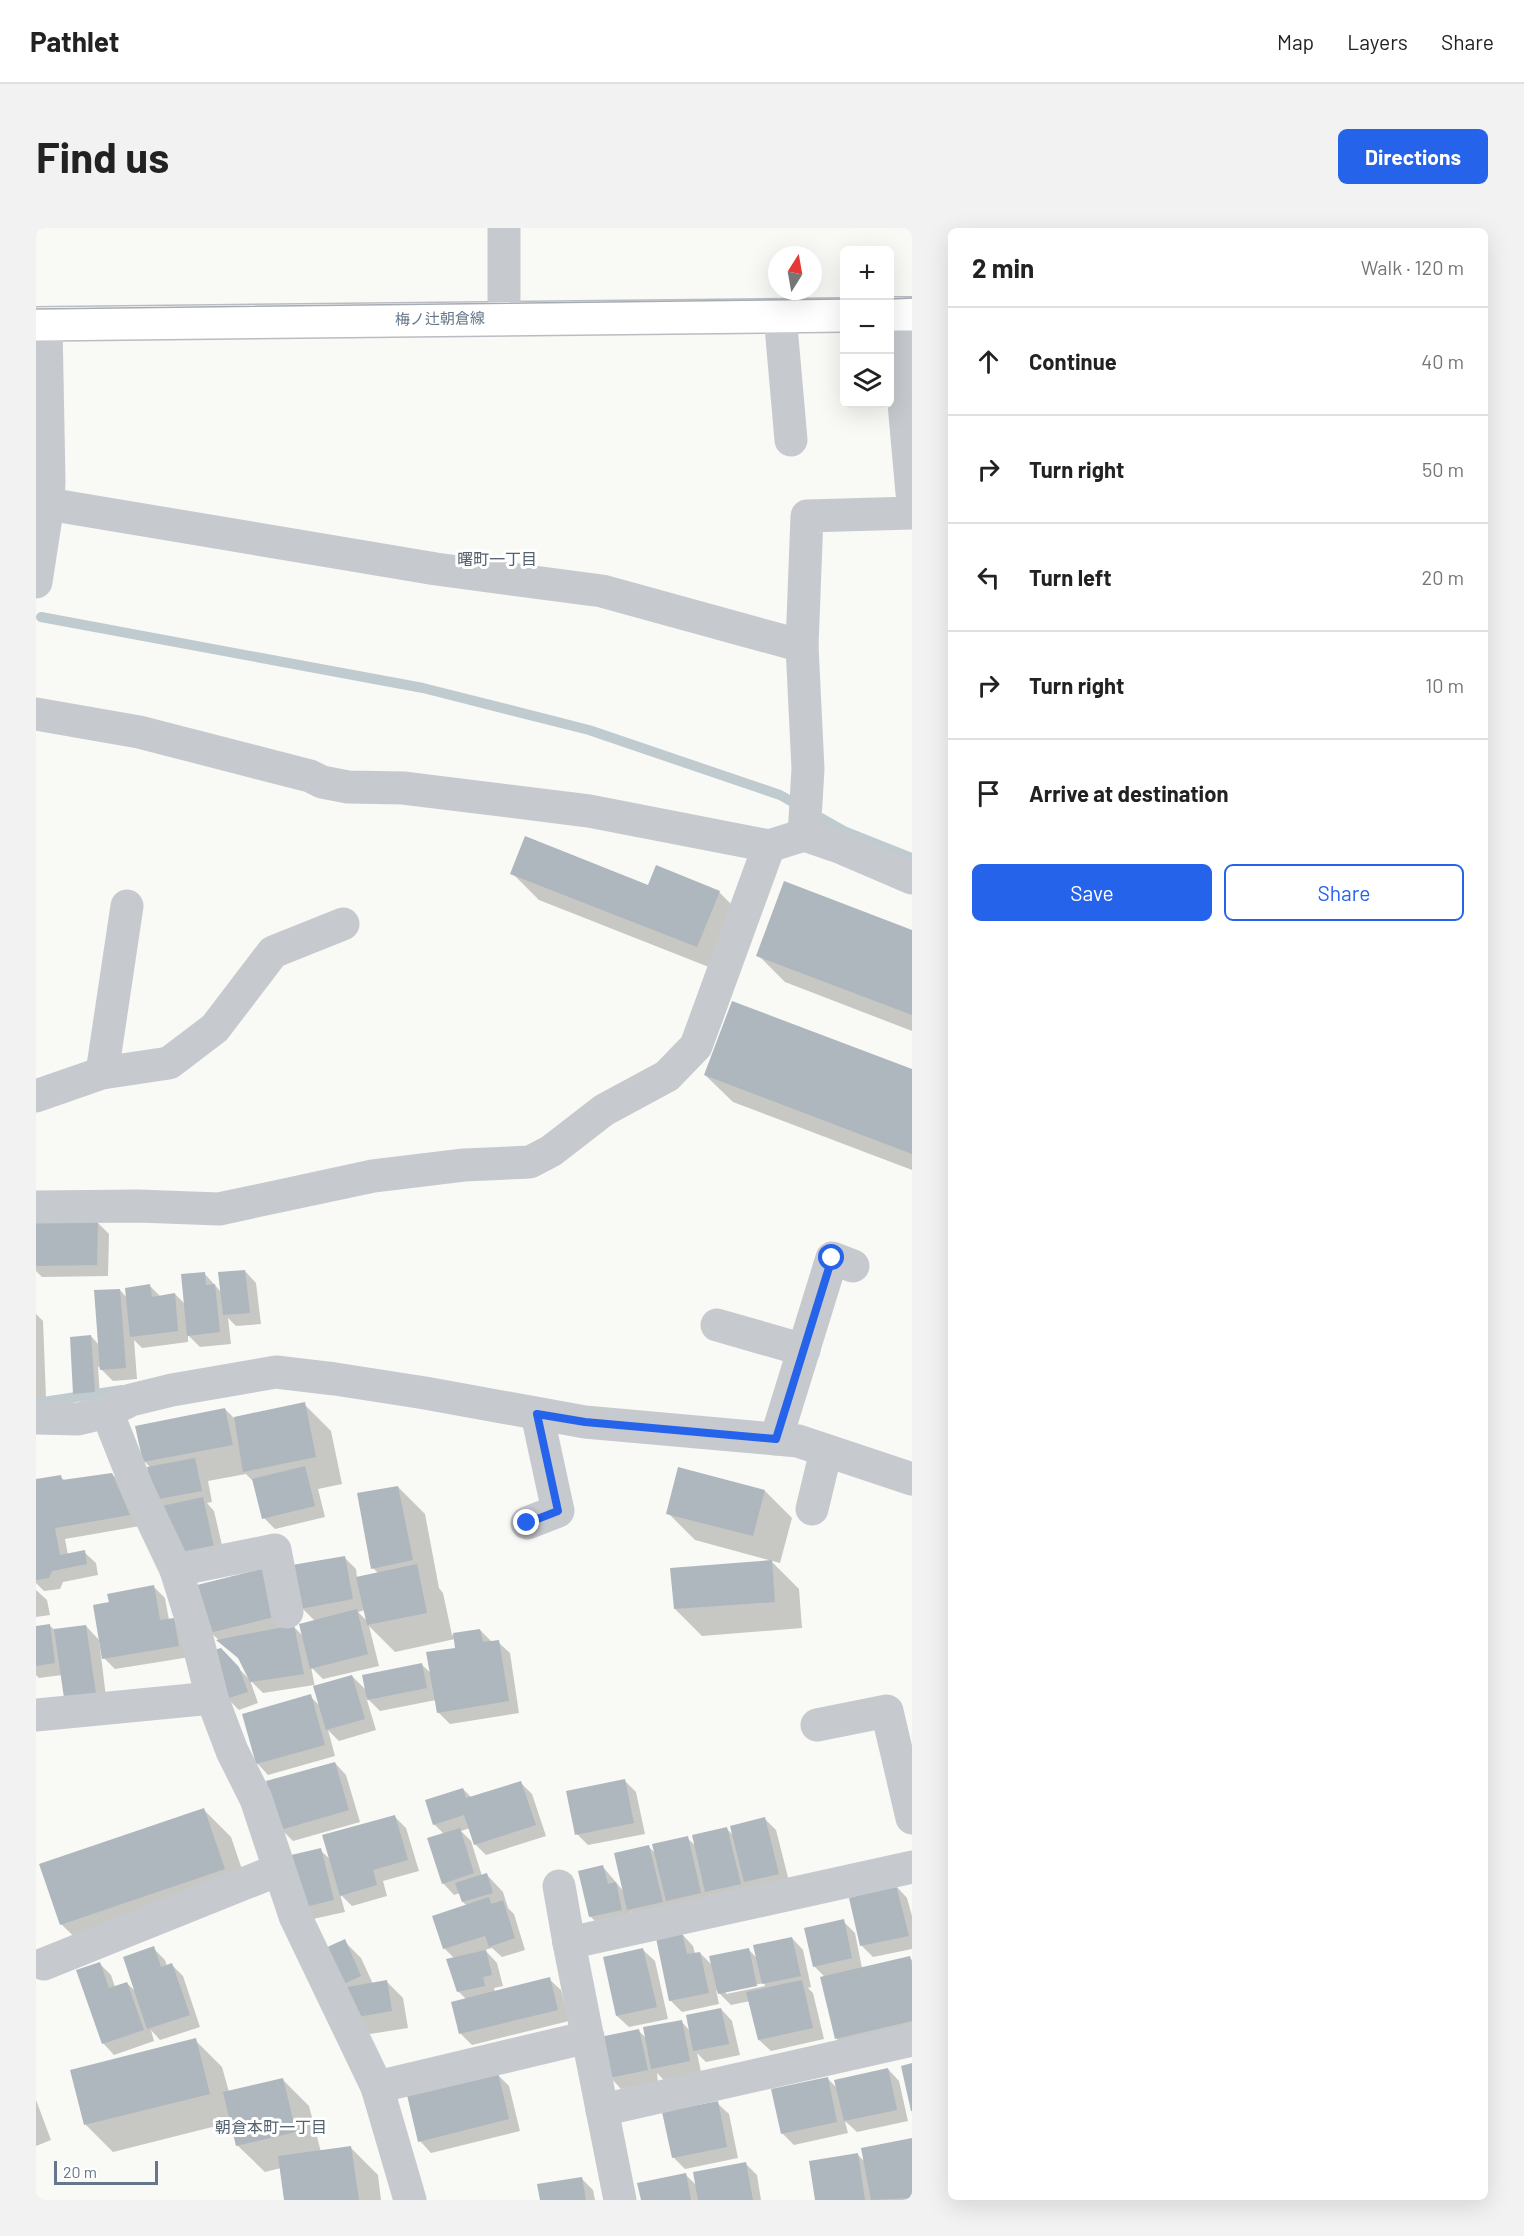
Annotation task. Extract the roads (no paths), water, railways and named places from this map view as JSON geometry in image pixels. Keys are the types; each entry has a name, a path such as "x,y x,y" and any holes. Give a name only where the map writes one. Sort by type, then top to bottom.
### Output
{"main road":[{"name":"梅ノ辻朝倉線","path":"41,324 840,315"}],"street":[{"path":"504,228 504,318"},
{"path":"899,314 912,493"},
{"path":"780,315 790,440"},
{"path":"36,582 48,504 41,324"},
{"path":"48,504 436,569 602,591 802,646"},
{"path":"804,835 808,769 802,646 807,516 912,513"},
{"path":"36,714 139,732 348,787 404,788 555,807 769,846 804,835 842,848 912,878"},
{"path":"36,1207 138,1206 219,1209 373,1176 464,1165 530,1162 551,1150 604,1110 668,1076 696,1046 769,846"},
{"path":"102,1073 127,906"},
{"path":"36,1096 102,1073 169,1063 215,1028 273,952 343,924"},
{"path":"776,1439 832,1258 853,1266"},
{"path":"717,1325 804,1350"},
{"path":"36,1418 78,1419 107,1412 130,1400 172,1390 276,1372 346,1381 585,1422 798,1441 912,1479"},
{"path":"107,1412 138,1490 176,1570 196,1634 212,1698 232,1751 256,1799 295,1916 377,2087 410,2200"},
{"path":"527,1523 558,1511 537,1414"},
{"path":"812,1509 826,1451"},
{"path":"176,1570 275,1550 287,1612"},
{"path":"36,1715 212,1698"},
{"path":"817,1725 887,1711 912,1818"},
{"path":"569,1943 912,1867"},
{"path":"44,1964 278,1870"},
{"path":"559,1886 621,2200"},
{"path":"377,2087 588,2037"},
{"path":"602,2110 912,2040"}],"waterway":[{"path":"41,617 423,688 589,730 780,795 846,832 912,858"},
{"path":"36,1403 122,1390"}],"tram line":[{"path":"894,299 912,298"},
{"path":"36,309 840,299"}],"district":[{"name":"曙町一丁目","path":"497,559"},
{"name":"朝倉本町一丁目","path":"271,2127"}]}
